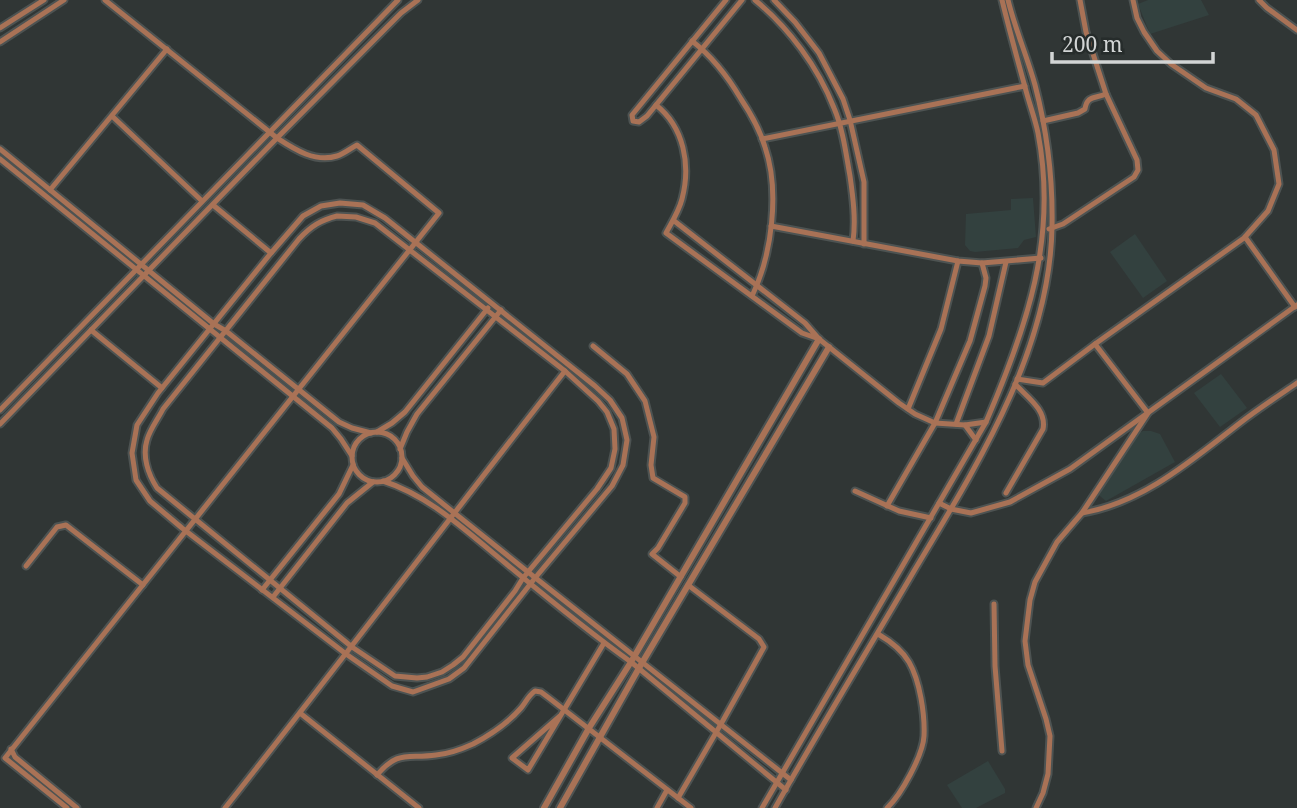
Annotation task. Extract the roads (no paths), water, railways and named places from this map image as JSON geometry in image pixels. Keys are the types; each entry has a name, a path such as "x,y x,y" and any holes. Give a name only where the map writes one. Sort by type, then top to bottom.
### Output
{"street":[{"path":"0,28 44,0"},
{"path":"0,42 64,0"},
{"path":"67,808 5,758 439,213 357,145 337,156 314,156 299,152 277,138 105,0"},
{"path":"0,410 398,0"},
{"path":"0,424 277,138 394,20 418,0"},
{"path":"726,0 632,115 633,121 642,120 656,105 742,0"},
{"path":"755,0 772,14 795,41 823,83 834,108 847,159 853,199 853,241"},
{"path":"774,0 819,52 843,99 864,182 864,244"},
{"path":"762,808 986,422 1006,376 1024,323 1040,258 1044,191 1036,124 1002,0"},
{"path":"775,808 951,509 993,432 1016,382 1042,303 1052,229 1048,149 1027,58 1014,28 1008,0"},
{"path":"1042,230 1063,224 1134,177 1138,170 1137,160 1106,94 1086,32 1080,0"},
{"path":"1016,382 1043,383 1245,237 1268,211 1279,184 1274,150 1256,116 1236,99 1206,88 1157,51 1137,18 1133,0"},
{"path":"1259,0 1297,30"},
{"path":"692,41 731,82 758,127 766,150 772,180 771,226 767,250 752,296"},
{"path":"50,190 167,49"},
{"path":"762,139 1025,86"},
{"path":"1043,121 1079,113 1085,109 1088,99 1106,94"},
{"path":"656,105 670,118 685,155 686,174 682,200 666,233 803,333 820,339"},
{"path":"112,116 202,201"},
{"path":"0,149 339,422 352,428 389,435 398,443 402,458 418,482 452,515 530,584 604,643 633,659"},
{"path":"0,159 332,428 352,456"},
{"path":"340,203 363,205 385,218 415,242 610,400 622,418 627,440 623,465 612,485 464,668 449,679 413,692 392,686 346,654 150,501 136,480 132,453 136,425 162,388 303,216 321,206 340,203"},
{"path":"213,205 271,253"},
{"path":"337,216 356,217 375,223 409,250 565,371 598,401 607,412 614,429 615,449 611,468 597,489 523,578 463,657 442,672 417,678 395,676 352,647 279,588 157,488 150,477 145,457 147,440 163,409 310,228 322,220 337,216"},
{"path":"673,220 805,323 820,339 908,409 935,422 965,425 986,422"},
{"path":"771,226 958,261 1050,259"},
{"path":"939,503 951,509 971,513 1010,502 1070,469 1296,306 1245,237"},
{"path":"908,409 941,329 958,261"},
{"path":"887,506 935,422 966,352 986,282 982,262"},
{"path":"956,424 989,336 1006,262"},
{"path":"492,302 405,412 391,423 365,435 355,444 353,465 363,478 407,489 452,515 791,780"},
{"path":"400,449 417,414 501,310"},
{"path":"91,330 162,388"},
{"path":"974,330 989,336"},
{"path":"544,808 589,727 633,659 820,339"},
{"path":"1095,344 1148,413"},
{"path":"593,346 627,374 645,401 654,437 651,465 653,478 685,497 685,503 652,554 681,577"},
{"path":"560,808 829,346"},
{"path":"225,808 570,365"},
{"path":"1006,493 1045,421 1041,412 1016,382"},
{"path":"1082,513 1133,497 1170,475 1297,383"},
{"path":"1035,808 1043,793 1048,774 1050,736 1028,666 1025,641 1026,621 1035,582 1057,542 1082,513 1148,413"},
{"path":"965,425 976,440"},
{"path":"383,481 396,473 402,458"},
{"path":"262,590 339,494 353,465"},
{"path":"273,597 347,503 373,482"},
{"path":"855,491 905,513 931,517"},
{"path":"26,566 57,527 66,525 143,585"},
{"path":"678,798 762,653 763,644 688,585"},
{"path":"994,604 995,666 1002,751"},
{"path":"878,634 894,643 909,662 922,701 924,739 911,775 887,808"},
{"path":"560,716 512,758 528,770 604,643"},
{"path":"641,665 786,790"},
{"path":"377,775 385,765 403,756 438,755 471,745 499,728 535,691 541,692 589,727 691,808"},
{"path":"300,713 419,808"},
{"path":"12,749 15,757 77,808"},
{"path":"657,808 667,790"}]}
